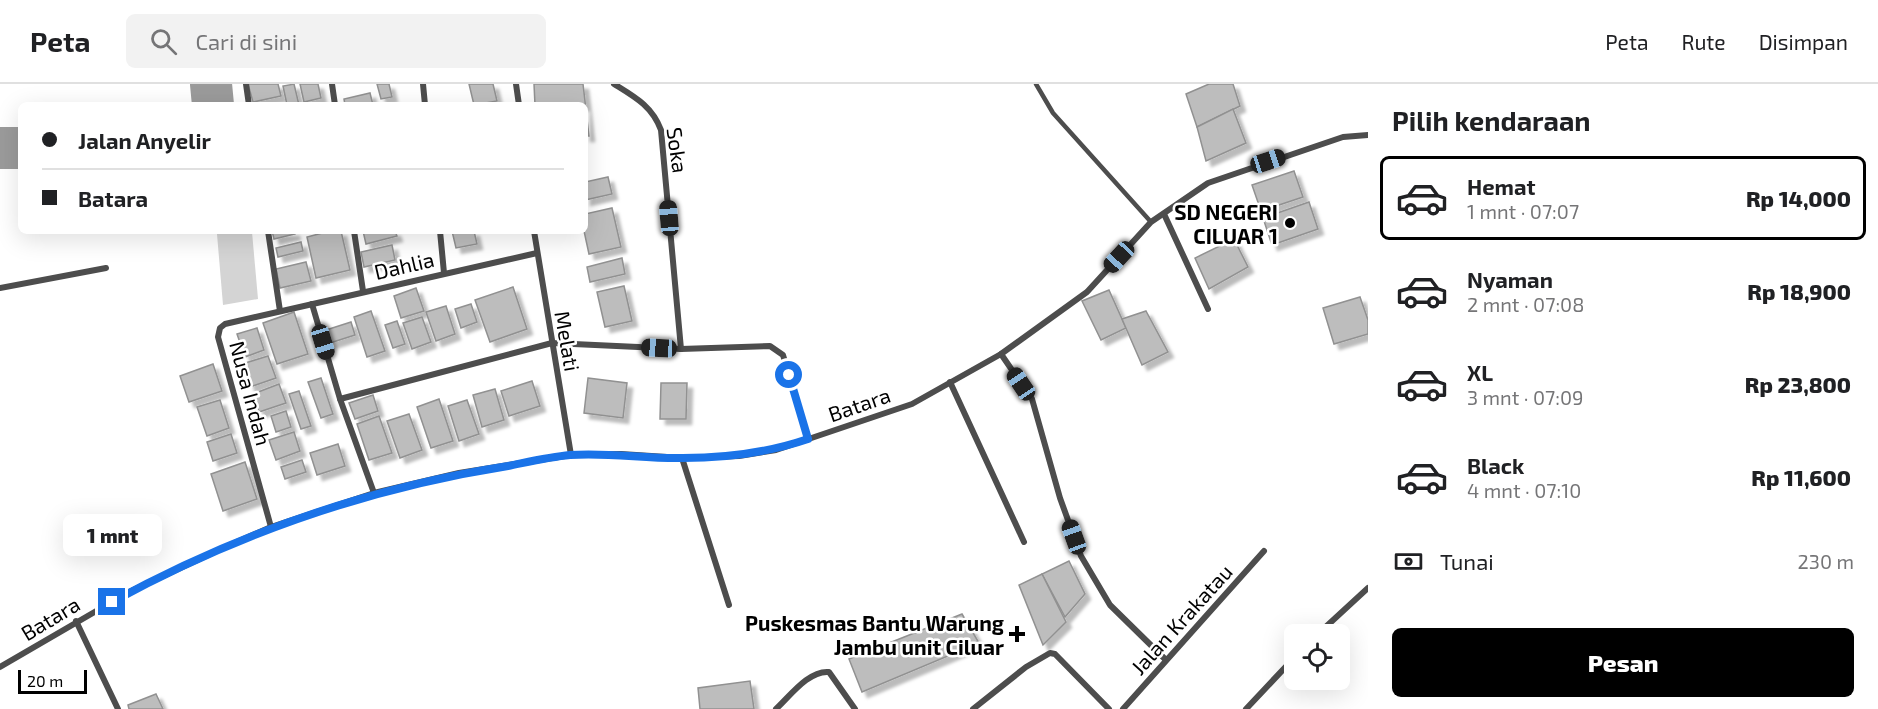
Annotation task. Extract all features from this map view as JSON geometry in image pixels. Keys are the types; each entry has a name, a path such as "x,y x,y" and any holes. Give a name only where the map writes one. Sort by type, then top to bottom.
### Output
{"street":[{"path":"246,84 249,102"},
{"path":"332,84 335,102"},
{"path":"423,84 425,102"},
{"path":"516,84 519,102"},
{"name":"Soka","path":"614,84 642,101 656,116 661,130 681,349"},
{"name":"Batara","path":"0,668 76,621 129,592 271,527 374,493 459,473 571,455 621,454 682,458 739,456 776,450 912,404 1001,354 1087,292 1151,222 1208,183 1343,137 1368,135"},
{"path":"1164,214 1208,309"},
{"path":"268,234 280,311"},
{"path":"354,234 363,291"},
{"path":"440,234 444,273"},
{"name":"Melati","path":"534,234 571,455"},
{"name":"Dahlia","path":"280,311 537,253"},
{"path":"0,288 106,268"},
{"path":"312,304 340,399 374,493"},
{"name":"Nusa Indah","path":"271,527 218,337 225,324 280,311"},
{"path":"340,399 552,343 681,349 770,346 783,355 808,439"},
{"path":"1001,354 1032,399 1060,498 1081,556 1110,605 1166,660"},
{"path":"950,382 1024,542"},
{"path":"682,458 729,605"},
{"name":"Jalan Krakatau","path":"1123,709 1264,551"},
{"path":"1328,624 1368,588"},
{"path":"76,621 118,709"},
{"path":"973,709 1026,667 1050,653 1055,654 1109,709"},
{"path":"1246,709 1284,669"},
{"path":"776,709 813,675 822,671 829,672 855,709"}],"lane":[{"path":"1036,84 1053,113 1151,222"}],"shaded area":[{"path":"217,234 252,234 258,299 223,305"}],"building":[{"path":"248,84 278,84 281,96 253,102"},
{"path":"294,84 298,102 286,102 283,86"},
{"path":"300,84 318,84 321,98 304,102"},
{"path":"377,84 389,84 392,97 381,99"},
{"path":"469,84 493,84 497,101 473,102"},
{"path":"534,84 583,84 585,102 535,102"},
{"path":"1209,84 1233,84 1240,106 1197,127 1186,94"},
{"path":"370,93 372,102 344,102 344,99"},
{"path":"1233,109 1246,143 1206,161 1197,127"},
{"name":"SD NEGERI CILUAR 1","path":"1294,171 1303,197 1261,211 1252,185"},
{"path":"608,177 612,194 588,199 588,181"},
{"name":"SD NEGERI CILUAR 1","path":"1309,202 1318,229 1272,245 1263,218"},
{"path":"612,208 621,247 589,254 585,234 588,234 588,213"},
{"path":"273,234 295,234 274,239"},
{"path":"318,234 342,234 350,270 316,278 307,237"},
{"path":"364,234 396,234 397,236 366,244"},
{"path":"453,234 475,234 477,244 456,248"},
{"path":"1234,239 1248,267 1209,289 1195,258"},
{"path":"301,242 303,251 278,257 276,248"},
{"path":"392,245 395,260 364,267 361,252"},
{"path":"622,258 625,274 590,282 587,267"},
{"path":"306,262 311,281 280,288 276,269"},
{"path":"624,286 632,321 605,327 597,292"},
{"path":"513,287 527,329 490,342 475,300"},
{"path":"416,288 424,311 401,318 394,296"},
{"path":"1109,290 1126,328 1101,340 1082,301"},
{"path":"1360,297 1368,320 1368,334 1334,344 1323,308"},
{"path":"471,304 477,322 461,328 455,309"},
{"path":"446,306 455,334 436,341 426,312"},
{"path":"371,311 385,351 367,357 354,317"},
{"path":"1146,311 1168,352 1142,365 1122,319"},
{"path":"294,312 308,354 277,364 263,323"},
{"path":"422,317 431,342 412,349 403,323"},
{"path":"397,321 405,344 393,348 385,325"},
{"path":"351,322 355,335 330,343 326,330"},
{"path":"257,328 264,350 245,357 237,334"},
{"path":"268,356 276,378 250,387 242,364"},
{"path":"213,364 222,391 189,402 180,376"},
{"path":"321,378 333,414 321,418 308,382"},
{"path":"588,378 627,383 623,418 584,413"},
{"path":"532,381 540,406 509,416 501,391"},
{"path":"661,383 687,383 686,419 660,419"},
{"path":"279,384 286,403 259,412 253,394"},
{"path":"495,389 504,420 482,427 473,395"},
{"path":"299,391 311,426 301,429 289,394"},
{"path":"373,395 378,411 355,419 349,403"},
{"path":"439,399 453,441 431,448 417,407"},
{"path":"220,400 229,428 207,436 197,407"},
{"path":"467,400 479,434 459,441 448,406"},
{"path":"286,411 291,427 276,432 271,416"},
{"path":"409,414 422,450 400,458 387,421"},
{"path":"379,416 392,453 369,460 357,424"},
{"path":"294,432 300,451 276,460 269,440"},
{"path":"231,434 237,453 213,461 207,442"},
{"path":"338,444 345,466 317,475 310,453"},
{"path":"302,460 306,472 285,479 281,467"},
{"path":"245,462 257,499 223,511 211,474"},
{"path":"1069,561 1085,594 1065,617 1042,574"},
{"path":"1042,574 1066,622 1043,645 1019,585"},
{"path":"962,614 979,643 862,692 849,659"},
{"path":"750,681 754,709 700,709 698,688"},
{"path":"156,694 163,709 129,709 128,705"}],"waterway":[{"path":"211,84 213,102"},
{"path":"0,148 18,148"}],"place":[{"name":"SD NEGERI CILUAR 1","path":"1290,223"},
{"name":"Puskesmas Bantu Warung Jambu unit Ciluar","path":"1017,634"}],"route":[{"path":"112,602 271,527 374,493 459,473 571,455 621,454 682,458 739,456 776,450 808,439 789,375"}]}
